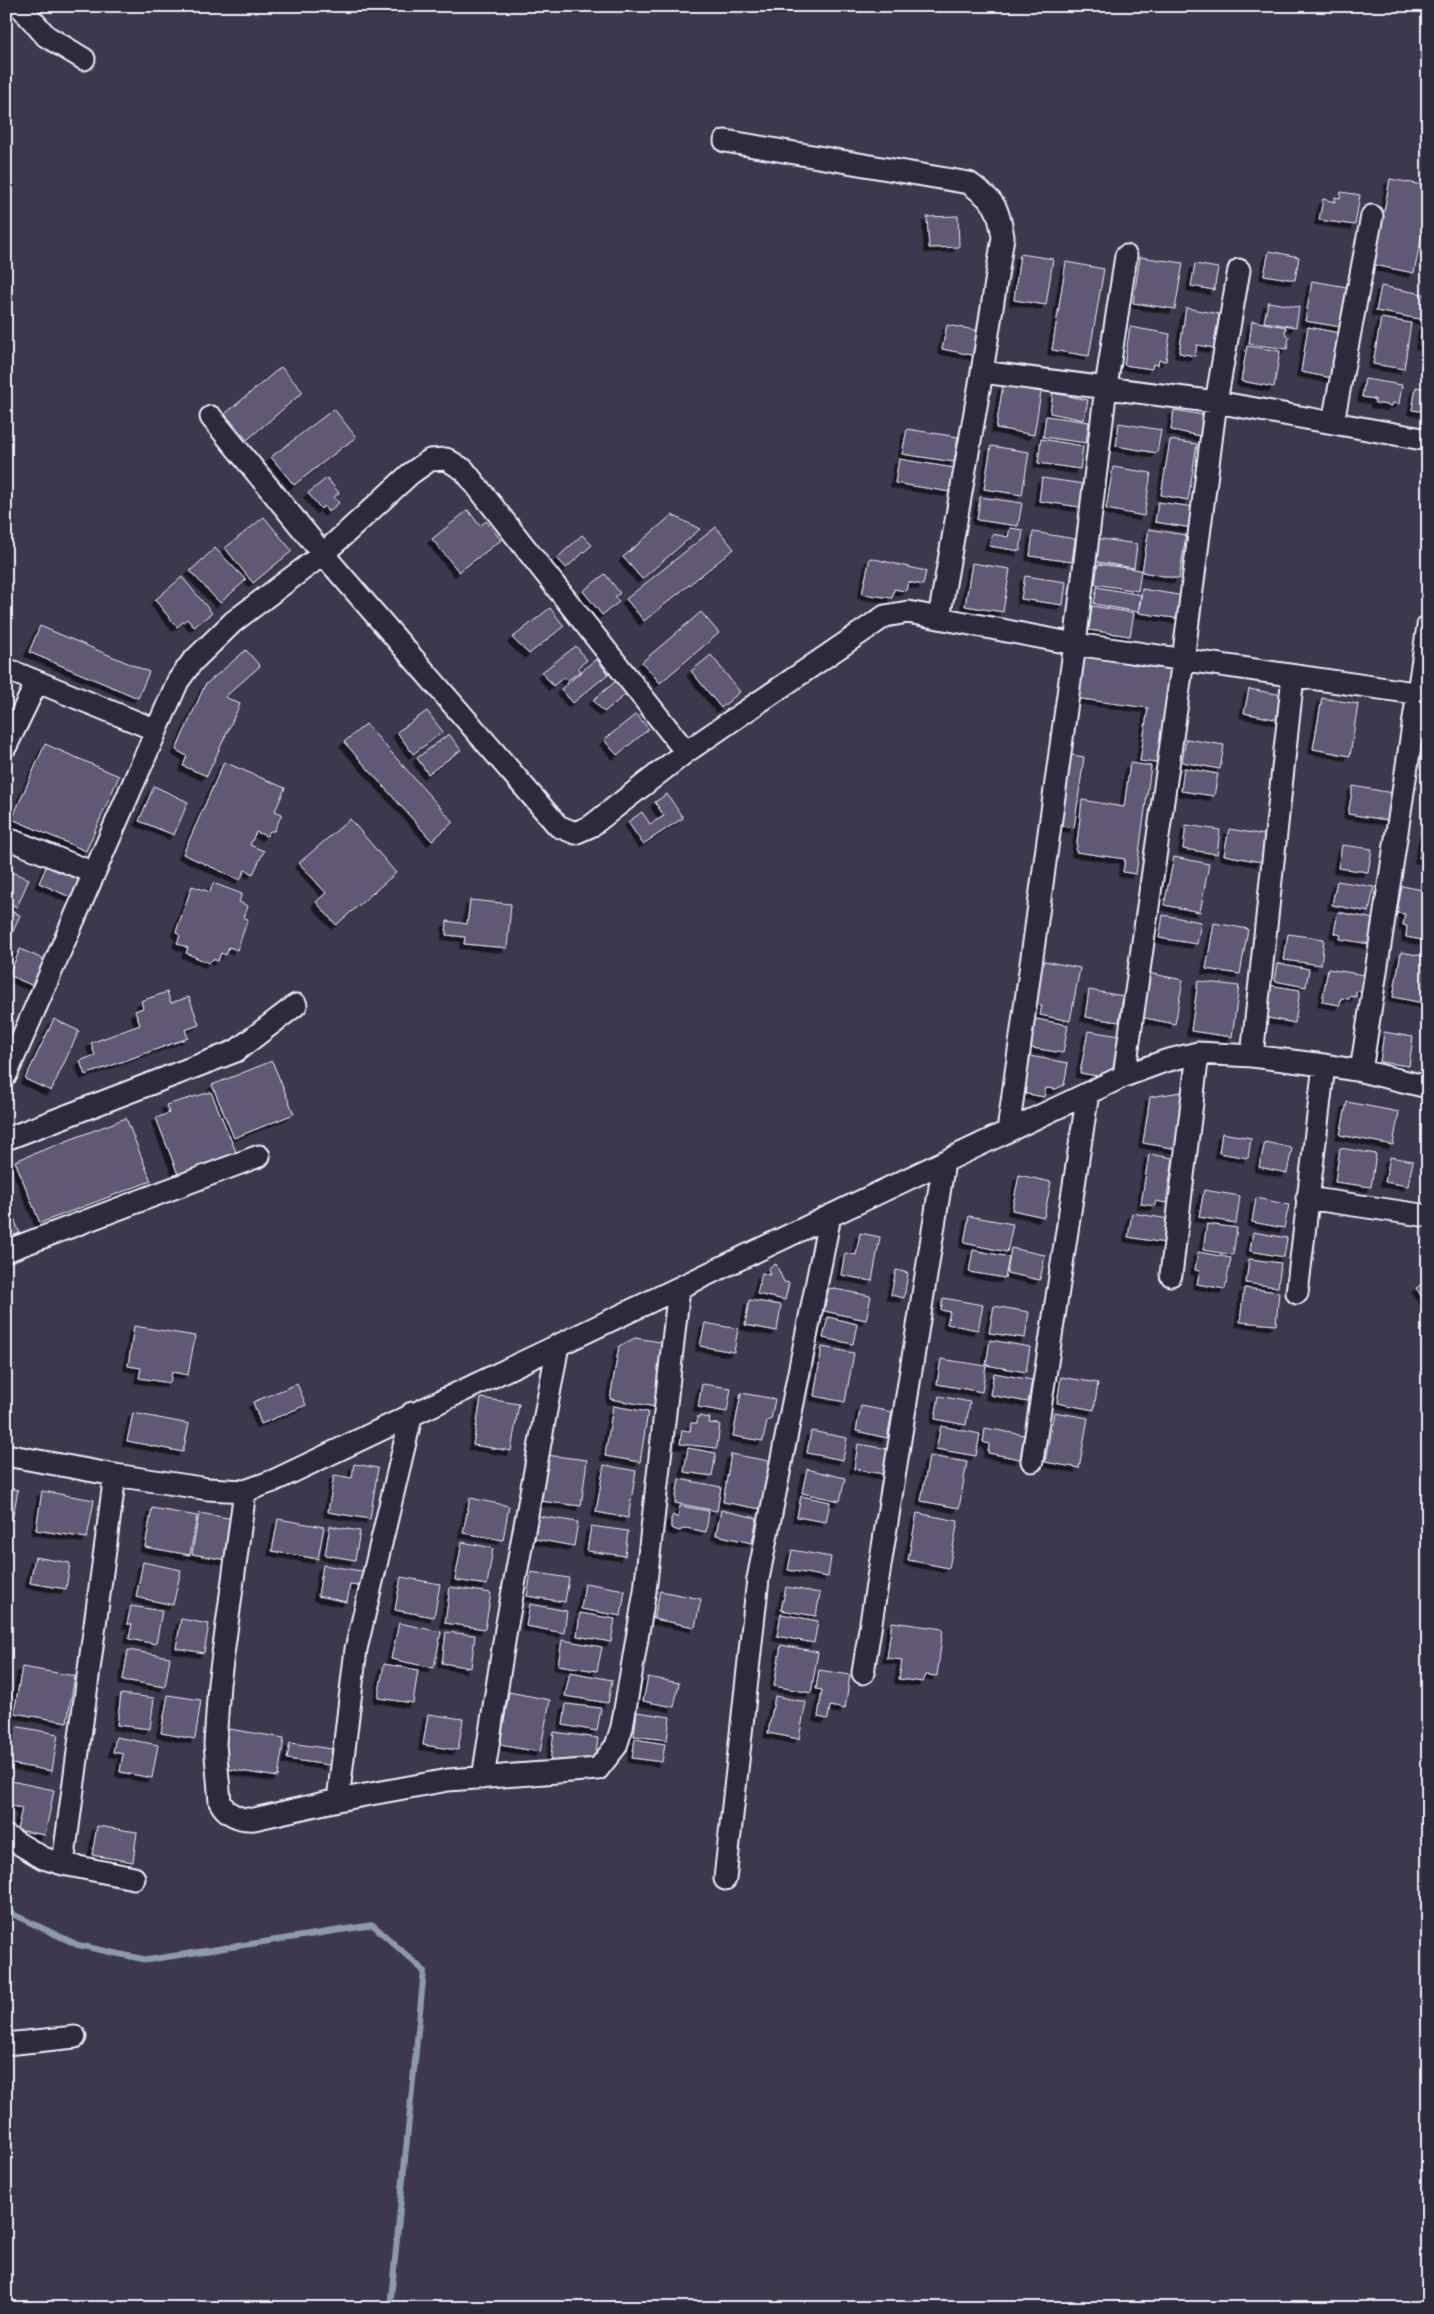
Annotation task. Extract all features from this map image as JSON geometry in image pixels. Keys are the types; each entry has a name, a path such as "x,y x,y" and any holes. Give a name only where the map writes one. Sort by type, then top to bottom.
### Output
{"street":[{"path":"20,6 46,36 84,59"},
{"path":"725,141 969,183 992,200 1000,218 1003,237 982,372 939,618"},
{"path":"1333,422 1372,216"},
{"path":"1008,1131 1075,644 1106,387 1126,256"},
{"path":"1124,1076 1183,660 1216,402 1239,270"},
{"path":"982,372 1216,402 1428,440"},
{"path":"211,417 323,554 558,826 575,833 591,826 686,752 885,616 908,612 1075,644 1422,694"},
{"path":"6,1075 178,681 192,662 233,622 323,554 410,474 430,460 446,459 464,470 686,752"},
{"path":"1361,1071 1422,694 1428,626"},
{"path":"6,669 156,730"},
{"path":"1252,1056 1294,676"},
{"path":"6,746 37,682"},
{"path":"6,838 94,873"},
{"path":"6,1139 236,1051 296,1005"},
{"path":"1171,1275 1198,1053"},
{"path":"6,1455 115,1475 208,1489 245,1491 273,1481 412,1413 558,1346 1124,1076 1165,1061 1198,1053 1252,1056 1361,1071 1428,1087"},
{"path":"1297,1293 1324,1065"},
{"path":"1032,1461 1088,1093"},
{"path":"6,1251 259,1156"},
{"path":"863,1673 944,1162"},
{"path":"1307,1198 1428,1216"},
{"path":"725,1880 758,1579 830,1216"},
{"path":"245,1491 219,1684 215,1744 220,1802 224,1809 243,1820 254,1819 338,1800 448,1780 598,1769 616,1746 622,1727 645,1591 679,1288"},
{"path":"483,1778 506,1629 558,1346"},
{"path":"338,1800 356,1649 412,1413"},
{"path":"63,1864 115,1475"},
{"path":"6,1836 34,1854 63,1864 134,1878"},
{"path":"6,2044 75,2037"}],"building":[{"path":"1390,179 1428,186 1428,204 1414,273 1374,265"},
{"path":"1341,192 1360,195 1355,225 1319,220 1323,199 1335,202 1335,197 1340,198"},
{"path":"958,216 959,247 929,248 927,217"},
{"path":"1269,251 1299,257 1295,280 1264,275"},
{"path":"1020,254 1053,259 1046,305 1014,300"},
{"path":"1140,257 1183,263 1175,309 1133,303"},
{"path":"1066,262 1104,269 1089,356 1052,350"},
{"path":"1195,264 1218,268 1214,290 1191,286"},
{"path":"1312,281 1347,287 1341,327 1305,321"},
{"path":"1381,286 1428,295 1425,320 1376,311"},
{"path":"1268,302 1299,307 1296,327 1264,322"},
{"path":"1186,308 1219,314 1214,348 1197,345 1195,356 1179,353"},
{"path":"1381,318 1411,323 1404,369 1373,364"},
{"path":"1252,321 1286,327 1285,334 1289,337 1287,349 1249,344"},
{"path":"947,325 986,332 982,357 942,349"},
{"path":"1423,325 1428,326 1428,347 1420,345"},
{"path":"1130,327 1170,334 1166,361 1159,360 1158,365 1153,364 1152,369 1124,365"},
{"path":"1308,327 1345,334 1338,379 1301,372"},
{"path":"1247,346 1280,351 1274,387 1241,381"},
{"path":"281,367 303,392 247,440 225,414"},
{"path":"1365,379 1402,385 1399,404 1393,403 1392,406 1375,403 1375,399 1362,397"},
{"path":"1003,385 1041,392 1034,435 996,428"},
{"path":"1416,387 1428,389 1428,412 1412,410"},
{"path":"1053,393 1088,400 1084,420 1050,413"},
{"path":"334,409 356,437 294,485 271,457"},
{"path":"1174,410 1209,416 1206,437 1171,430"},
{"path":"1046,416 1089,422 1086,443 1043,437"},
{"path":"1119,423 1161,430 1157,453 1116,446"},
{"path":"907,429 958,437 954,462 902,454"},
{"path":"1041,439 1083,446 1080,469 1038,463"},
{"path":"1170,440 1197,444 1188,500 1161,495"},
{"path":"991,446 1029,452 1022,495 984,489"},
{"path":"899,459 954,468 950,492 895,483"},
{"path":"1113,467 1151,473 1144,516 1106,509"},
{"path":"327,478 339,493 334,497 339,503 328,512 324,506 321,509 308,493"},
{"path":"1042,478 1084,484 1080,507 1039,501"},
{"path":"980,497 1022,503 1018,526 977,520"},
{"path":"1158,502 1201,508 1198,529 1155,522"},
{"path":"468,510 480,526 486,521 501,540 459,572 432,539"},
{"path":"672,515 700,529 642,579 623,557"},
{"path":"264,517 292,551 253,583 225,548"},
{"path":"716,527 734,549 644,621 626,599"},
{"path":"1010,528 1023,530 1020,551 989,546 992,534 1008,537"},
{"path":"1149,529 1186,535 1179,579 1142,572"},
{"path":"1033,532 1075,539 1072,562 1030,556"},
{"path":"582,535 592,545 566,568 557,558"},
{"path":"1095,538 1137,544 1134,568 1092,561"},
{"path":"215,548 246,580 220,603 190,571"},
{"path":"870,558 926,571 923,585 908,582 906,591 894,589 892,598 862,594"},
{"path":"972,563 1010,569 1003,612 965,606"},
{"path":"1098,564 1141,570 1138,591 1095,584"},
{"path":"605,574 620,593 615,597 619,602 602,615 583,591"},
{"path":"1025,576 1066,582 1063,605 1021,599"},
{"path":"182,577 212,613 194,627 187,619 177,627 155,600"},
{"path":"1097,587 1141,595 1138,612 1094,604"},
{"path":"1142,589 1184,596 1181,619 1139,613"},
{"path":"1092,606 1134,613 1130,636 1089,630"},
{"path":"550,608 564,626 529,654 512,638"},
{"path":"701,612 719,633 660,683 642,662"},
{"path":"40,626 149,672 138,698 29,652"},
{"path":"576,646 587,660 578,667 581,671 567,681 564,677 553,686 542,672"},
{"path":"246,650 260,666 225,697 240,704 207,776 183,766 187,756 176,750 205,685"},
{"path":"711,655 740,692 721,708 691,671"},
{"path":"1080,656 1178,671 1164,764 1140,761 1148,708 1074,698"},
{"path":"596,659 608,674 573,703 561,689"},
{"path":"620,678 630,691 604,712 593,700"},
{"path":"1249,689 1288,696 1284,721 1244,713"},
{"path":"1322,698 1358,704 1350,756 1313,749"},
{"path":"427,711 443,732 413,754 397,732"},
{"path":"636,714 649,729 617,755 604,740"},
{"path":"1428,714 1428,761 1422,760"},
{"path":"366,724 453,822 432,841 344,742"},
{"path":"449,734 461,750 428,774 417,758"},
{"path":"1186,739 1224,745 1220,769 1182,762"},
{"path":"45,744 119,776 86,851 12,819"},
{"path":"1066,754 1084,757 1074,828 1055,825"},
{"path":"224,762 285,788 275,811 282,814 274,831 270,831 267,836 256,832 250,845 264,851 253,874 245,870 240,880 183,854"},
{"path":"1130,763 1151,766 1136,874 1123,872 1125,859 1076,852 1082,800 1124,807"},
{"path":"1184,768 1218,774 1214,796 1181,791"},
{"path":"154,786 188,802 174,835 139,821"},
{"path":"1353,786 1398,794 1393,821 1348,814"},
{"path":"667,794 683,818 643,844 628,822 642,812 650,824 664,816 655,802"},
{"path":"350,819 396,873 336,925 316,902 326,893 299,863"},
{"path":"1186,825 1220,830 1217,854 1183,849"},
{"path":"1229,829 1265,835 1261,862 1224,855"},
{"path":"1424,833 1428,834 1428,860 1419,858"},
{"path":"1342,845 1372,849 1368,872 1338,868"},
{"path":"1174,857 1209,864 1200,912 1164,905"},
{"path":"50,858 83,873 72,898 39,883"},
{"path":"6,870 29,879 17,907 6,902"},
{"path":"1337,881 1374,887 1369,912 1332,905"},
{"path":"213,883 242,894 239,902 248,906 244,918 248,919 237,950 229,947 226,955 221,953 218,961 213,959 209,963 186,953 188,948 177,943 180,936 176,932 192,886 210,892"},
{"path":"1402,886 1428,891 1428,941 1406,937 1407,926 1403,925 1405,914 1397,913"},
{"path":"470,900 511,904 507,948 464,944 465,937 446,935 447,921 467,924"},
{"path":"6,909 20,915 8,943 6,942"},
{"path":"1338,912 1374,919 1370,944 1340,939 1341,935 1334,933"},
{"path":"1163,915 1201,922 1197,944 1159,938"},
{"path":"1214,923 1248,929 1240,974 1206,969"},
{"path":"1288,934 1324,939 1321,965 1284,960"},
{"path":"20,949 52,963 40,989 9,975"},
{"path":"1401,952 1428,957 1428,1004 1393,997"},
{"path":"1039,960 1080,968 1070,1021 1040,1015 1042,1006 1031,1004"},
{"path":"1278,963 1309,969 1306,987 1275,981"},
{"path":"1328,969 1370,976 1367,993 1356,991 1356,997 1350,996 1349,999 1341,998 1340,1005 1322,1002"},
{"path":"1148,973 1183,980 1175,1024 1140,1017"},
{"path":"1198,981 1239,986 1232,1037 1191,1031"},
{"path":"1268,985 1300,990 1295,1023 1263,1017"},
{"path":"1089,990 1123,996 1119,1022 1085,1017"},
{"path":"167,992 171,1003 189,997 199,1025 185,1030 188,1038 85,1075 80,1061 95,1055 91,1043 140,1025 135,1011 143,1008 141,1001"},
{"path":"6,1015 13,1018 6,1033"},
{"path":"1031,1018 1068,1025 1063,1053 1026,1047"},
{"path":"54,1019 79,1031 51,1091 25,1079"},
{"path":"1088,1031 1120,1036 1116,1068 1110,1073 1098,1076 1080,1073"},
{"path":"1384,1032 1413,1037 1409,1066 1380,1062"},
{"path":"1024,1055 1068,1063 1064,1085 1056,1089 1046,1088 1044,1097 1017,1092"},
{"path":"272,1061 294,1114 234,1138 212,1085"},
{"path":"1187,1091 1178,1149 1143,1143 1150,1097"},
{"path":"211,1092 239,1159 181,1182 156,1118 169,1113 166,1105"},
{"path":"1347,1102 1399,1112 1393,1145 1340,1135"},
{"path":"126,1118 151,1181 40,1223 15,1161"},
{"path":"1222,1133 1251,1138 1248,1158 1219,1153"},
{"path":"1265,1142 1292,1148 1287,1173 1259,1167"},
{"path":"1340,1148 1376,1154 1371,1187 1335,1182"},
{"path":"1149,1154 1173,1158 1166,1203 1156,1201 1155,1206 1141,1204"},
{"path":"1390,1157 1413,1161 1408,1186 1385,1182"},
{"path":"1019,1175 1051,1182 1044,1217 1012,1210"},
{"path":"1204,1190 1240,1196 1236,1223 1199,1217"},
{"path":"6,1197 23,1242 6,1248"},
{"path":"1256,1198 1289,1205 1284,1228 1252,1222"},
{"path":"1132,1213 1175,1220 1171,1244 1128,1237"},
{"path":"969,1216 1013,1224 1007,1252 964,1243"},
{"path":"1207,1224 1237,1228 1233,1255 1203,1250"},
{"path":"1253,1232 1287,1238 1284,1257 1250,1251"},
{"path":"860,1233 880,1237 872,1281 841,1275 845,1253 856,1255"},
{"path":"1011,1248 1045,1255 1040,1280 1007,1273"},
{"path":"973,1250 1009,1257 1005,1278 969,1272"},
{"path":"1198,1252 1231,1258 1225,1289 1197,1284 1200,1271 1195,1270"},
{"path":"1249,1259 1281,1263 1278,1287 1246,1283"},
{"path":"776,1264 784,1282 789,1283 785,1300 757,1294 762,1273 770,1275 768,1268"},
{"path":"896,1270 908,1273 904,1298 891,1295"},
{"path":"1428,1280 1428,1306 1416,1288"},
{"path":"829,1288 871,1296 866,1320 824,1311"},
{"path":"1244,1288 1279,1292 1276,1325 1240,1322"},
{"path":"943,1298 983,1305 978,1330 947,1324 950,1312 941,1310"},
{"path":"749,1300 781,1305 777,1331 745,1325"},
{"path":"994,1306 1029,1312 1025,1338 989,1333"},
{"path":"828,1317 857,1324 853,1344 823,1338"},
{"path":"705,1323 738,1329 734,1352 700,1346"},
{"path":"134,1326 195,1336 188,1375 172,1372 170,1383 139,1378 141,1368 128,1366"},
{"path":"635,1338 667,1343 656,1407 610,1399 619,1346"},
{"path":"990,1340 1030,1347 1026,1372 986,1365"},
{"path":"822,1347 854,1353 845,1402 814,1396"},
{"path":"941,1359 986,1366 982,1392 937,1384"},
{"path":"994,1373 1032,1380 1028,1402 990,1395"},
{"path":"1061,1377 1098,1383 1094,1410 1057,1403"},
{"path":"297,1384 306,1405 261,1424 253,1402"},
{"path":"702,1384 731,1388 727,1412 698,1407"},
{"path":"741,1393 775,1399 771,1419 767,1421 763,1441 733,1436"},
{"path":"939,1396 970,1402 966,1425 935,1419"},
{"path":"481,1398 519,1404 511,1451 473,1445"},
{"path":"613,1406 648,1412 640,1462 605,1456"},
{"path":"861,1406 892,1412 887,1438 856,1431"},
{"path":"1054,1412 1088,1418 1079,1468 1045,1462"},
{"path":"133,1413 189,1424 183,1452 127,1441"},
{"path":"698,1416 710,1418 709,1423 720,1424 717,1448 680,1444 682,1430 690,1431 691,1423 697,1423"},
{"path":"941,1426 980,1434 976,1456 936,1449"},
{"path":"985,1428 1024,1435 1020,1459 988,1453 989,1444 983,1442"},
{"path":"811,1431 847,1438 843,1460 807,1453"},
{"path":"858,1444 893,1450 889,1475 854,1469"},
{"path":"688,1448 716,1453 712,1476 684,1472"},
{"path":"731,1454 769,1461 761,1509 723,1502"},
{"path":"546,1455 587,1460 581,1506 540,1501"},
{"path":"929,1456 967,1462 959,1508 921,1501"},
{"path":"354,1464 378,1468 370,1519 328,1512 334,1475 352,1478"},
{"path":"604,1465 636,1471 628,1518 596,1512"},
{"path":"807,1469 845,1478 840,1501 802,1493"},
{"path":"679,1479 721,1487 717,1511 675,1503"},
{"path":"6,1487 18,1490 12,1521 6,1520"},
{"path":"42,1491 94,1500 87,1538 36,1530"},
{"path":"801,1496 830,1502 826,1522 797,1517"},
{"path":"470,1498 509,1506 503,1540 463,1533"},
{"path":"680,1506 709,1511 706,1532 686,1528 679,1531 671,1528 671,1519 673,1515 678,1518"},
{"path":"152,1508 197,1516 190,1555 145,1547"},
{"path":"721,1510 757,1518 752,1543 716,1535"},
{"path":"199,1513 240,1520 233,1561 192,1554"},
{"path":"917,1513 958,1521 949,1568 908,1560"},
{"path":"538,1516 578,1522 574,1546 535,1539"},
{"path":"278,1519 324,1527 318,1559 272,1551"},
{"path":"330,1526 360,1531 355,1560 325,1555"},
{"path":"591,1526 628,1531 625,1556 587,1551"},
{"path":"462,1542 493,1548 487,1585 455,1580"},
{"path":"792,1550 831,1557 828,1577 788,1570"},
{"path":"35,1557 70,1563 66,1589 30,1583"},
{"path":"143,1562 181,1570 173,1605 136,1597"},
{"path":"323,1565 368,1572 366,1587 350,1585 347,1602 318,1596"},
{"path":"531,1572 569,1578 565,1602 527,1596"},
{"path":"401,1577 440,1584 434,1617 395,1610"},
{"path":"585,1583 625,1590 621,1616 581,1609"},
{"path":"450,1587 491,1593 485,1629 445,1623"},
{"path":"786,1587 820,1593 816,1616 781,1610"},
{"path":"660,1591 701,1599 695,1627 654,1619"},
{"path":"530,1604 567,1611 564,1633 526,1626"},
{"path":"131,1606 162,1611 156,1644 129,1639 132,1624 127,1624"},
{"path":"580,1613 615,1619 611,1642 577,1636"},
{"path":"781,1614 818,1621 814,1643 777,1636"},
{"path":"181,1619 209,1624 204,1653 176,1648"},
{"path":"892,1622 943,1629 937,1676 926,1675 923,1682 899,1679 902,1660 887,1658"},
{"path":"399,1623 441,1632 434,1668 391,1659"},
{"path":"446,1632 475,1635 471,1668 442,1663"},
{"path":"562,1640 602,1647 597,1671 558,1665"},
{"path":"781,1645 818,1652 811,1693 774,1686"},
{"path":"128,1650 170,1657 165,1687 123,1680"},
{"path":"384,1664 418,1670 413,1703 378,1698"},
{"path":"22,1667 75,1676 67,1722 14,1713"},
{"path":"819,1670 850,1675 845,1709 830,1706 828,1719 818,1717 822,1690 816,1689"},
{"path":"570,1672 612,1680 608,1703 565,1696"},
{"path":"648,1677 679,1683 674,1707 643,1701"},
{"path":"509,1692 550,1700 540,1752 500,1745"},
{"path":"121,1694 154,1698 150,1729 117,1725"},
{"path":"168,1695 201,1700 195,1739 161,1733"},
{"path":"775,1696 806,1702 799,1739 768,1733"},
{"path":"566,1704 601,1708 597,1731 563,1725"},
{"path":"637,1712 670,1717 667,1740 634,1736"},
{"path":"428,1714 463,1719 458,1750 423,1745"},
{"path":"8,1725 58,1734 52,1771 6,1763"},
{"path":"229,1729 284,1738 278,1777 222,1768"},
{"path":"554,1732 598,1738 594,1768 550,1762"},
{"path":"116,1737 158,1745 152,1778 120,1772 123,1754 113,1752"},
{"path":"635,1739 665,1744 662,1762 632,1758"},
{"path":"290,1743 332,1749 329,1765 287,1759"},
{"path":"6,1780 54,1790 45,1835 17,1830 22,1808 6,1805"},
{"path":"97,1826 137,1832 133,1862 92,1855"}],"waterway":[{"path":"6,1911 78,1945 147,1960 373,1925 424,1971 390,2308"}]}
